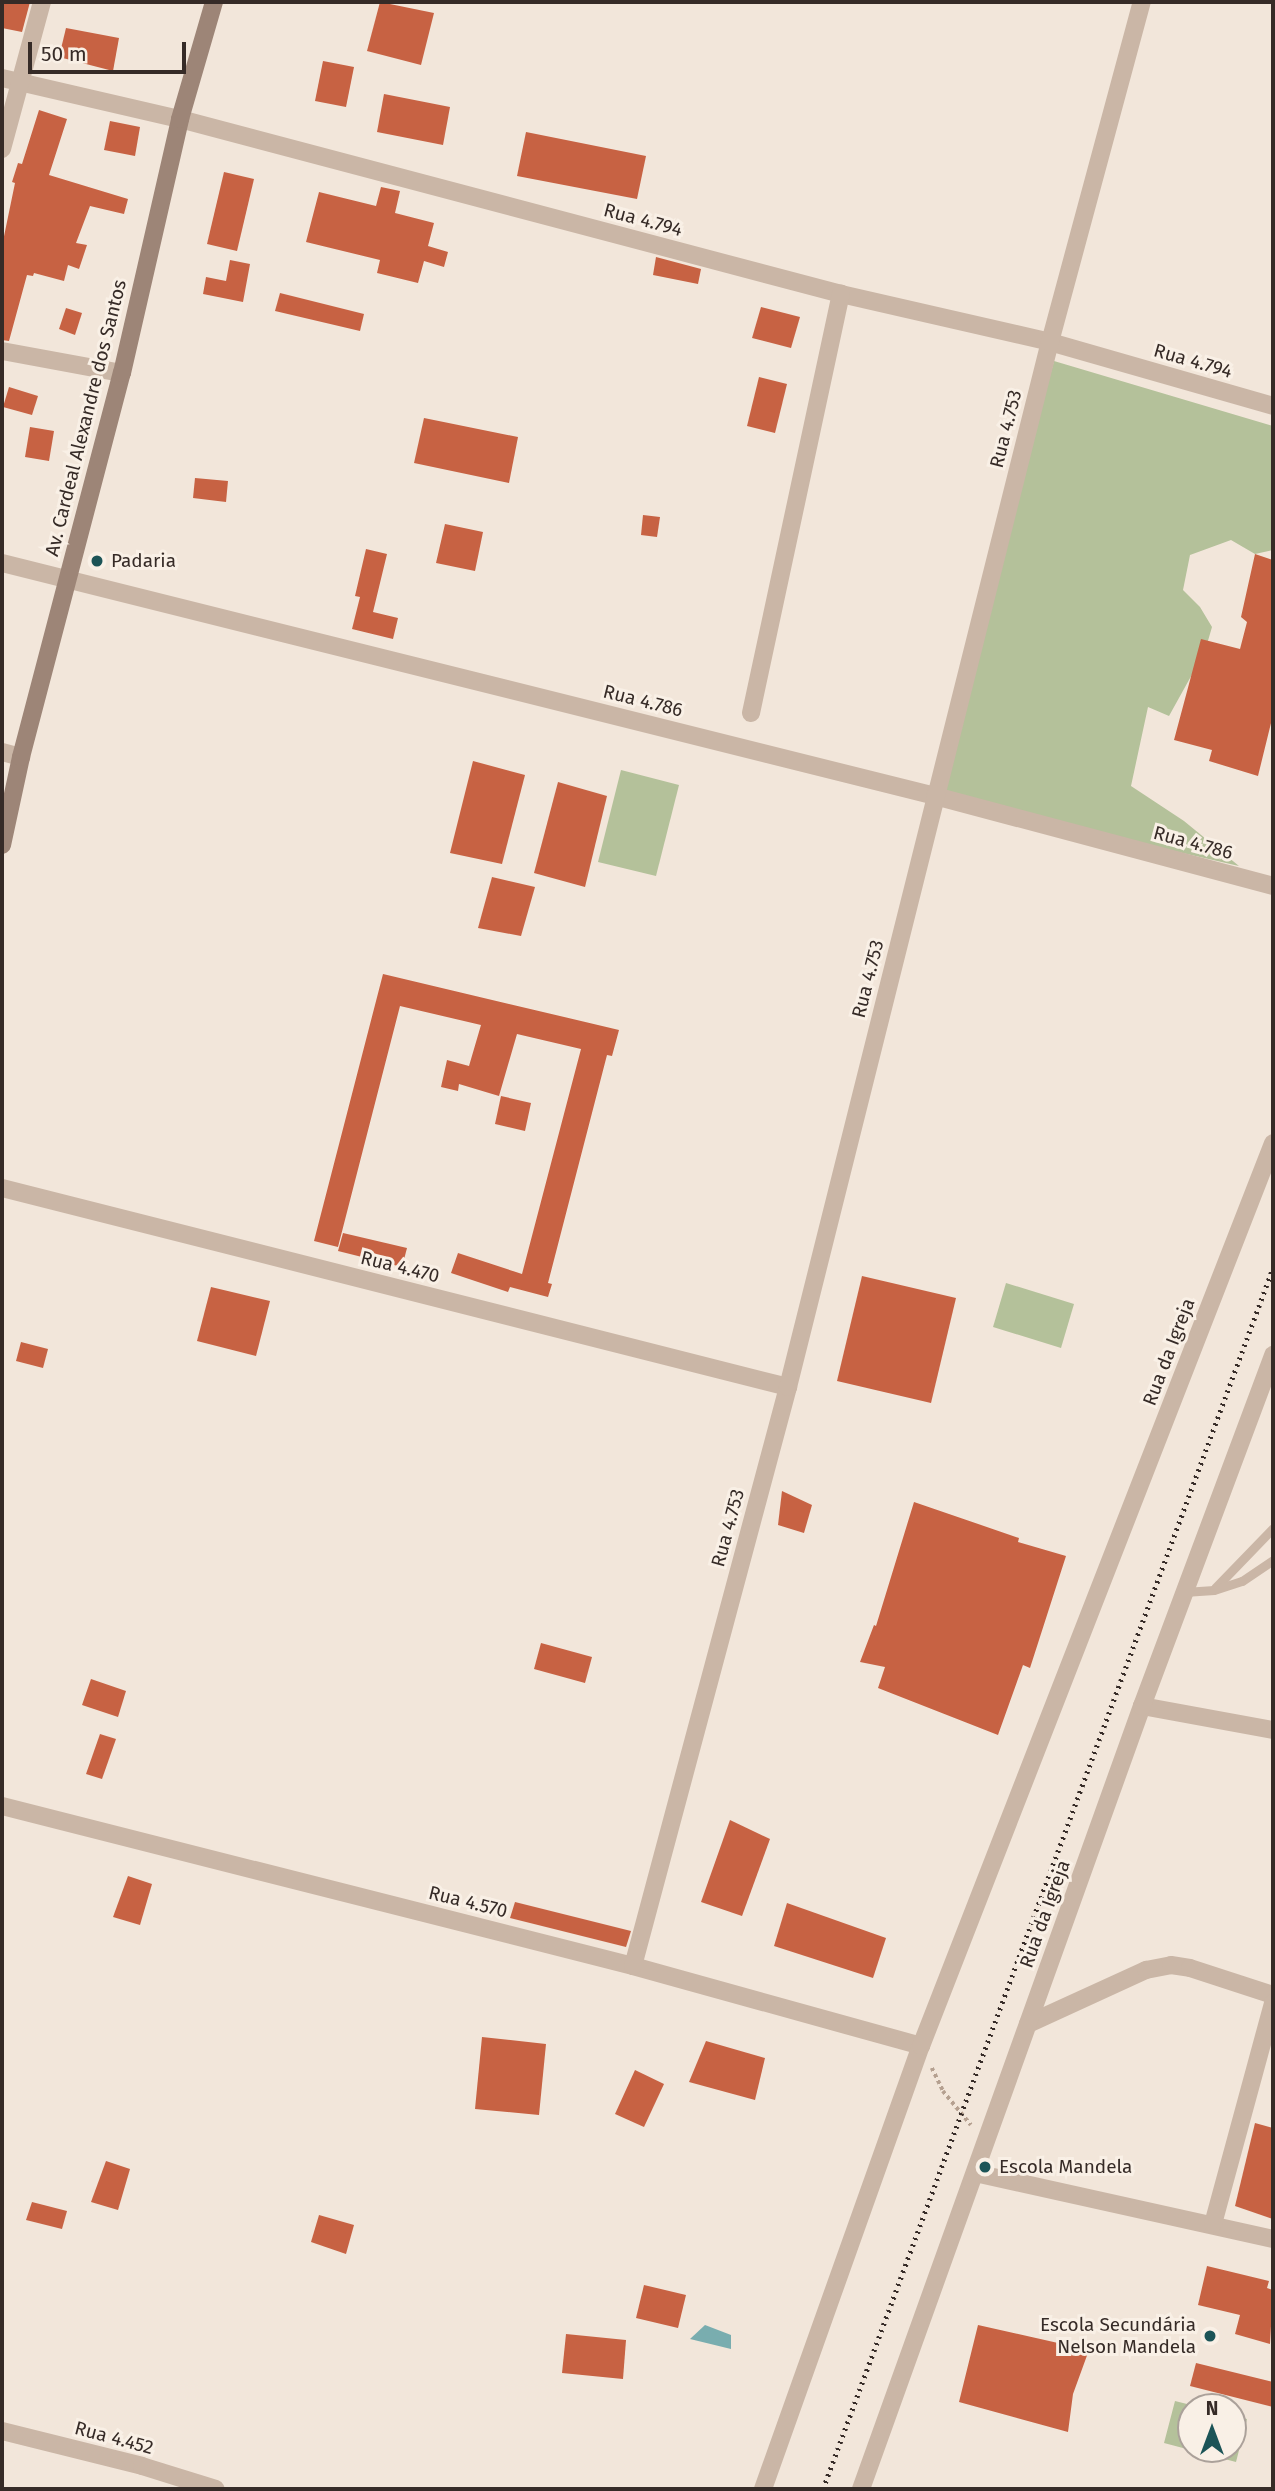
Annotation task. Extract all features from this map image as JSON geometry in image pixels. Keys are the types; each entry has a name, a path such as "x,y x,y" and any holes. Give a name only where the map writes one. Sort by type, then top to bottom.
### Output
{"main road":[{"name":"Av. Cardeal Alexandre dos Santos","path":"2,845 67,578 122,373 180,119 214,2"}],"street":[{"path":"2,149 10,80 42,2"},
{"name":"Rua 4.753","path":"633,1966 788,1387 1050,342 1142,2"},
{"name":"Rua 4.794","path":"10,80 180,119 841,295 1050,342 1273,406"},
{"path":"751,713 841,295"},
{"path":"2,351 122,373"},
{"name":"Rua 4.786","path":"2,562 935,796 1273,886"},
{"path":"2,752 22,757"},
{"name":"Rua da Igreja","path":"763,2489 921,2046 1273,1143"},
{"name":"Rua 4.470","path":"2,1188 788,1387"},
{"name":"Rua da Igreja","path":"861,2489 1142,1706 1273,1355"},
{"path":"1142,1706 1273,1730"},
{"name":"Rua 4.570","path":"2,1805 633,1966 921,2046"},
{"path":"1028,2024 1146,1970 1171,1965 1191,1968 1273,1995"},
{"path":"1213,2224 1273,2003"},
{"path":"975,2173 1273,2239"},
{"name":"Rua 4.452","path":"2,2431 142,2466 216,2489"}],"lane":[{"path":"1214,1590 1273,1528"},
{"path":"1184,1592 1214,1590 1242,1581 1273,1560"}],"path":[{"path":"921,2046 943,2091 971,2126 972,2138"}],"green space":[{"path":"1054,361 1273,426 1273,550 1255,554 1231,540 1190,555 1183,590 1200,607 1212,627 1205,651 1169,716 1148,707 1131,786 1184,821 1239,866 935,796"},
{"path":"621,770 679,785 656,876 598,862"},
{"path":"1006,1283 1074,1304 1061,1348 993,1327"},
{"path":"1175,2401 1177,2402 1177,2446 1164,2443"}],"water":[{"path":"705,2325 731,2335 731,2349 690,2339"}],"building":[{"path":"2,2 30,2 22,32 2,28"},
{"path":"380,2 434,13 421,65 367,51"},
{"path":"66,28 119,38 113,71 59,57"},
{"path":"323,61 354,67 346,107 315,101"},
{"path":"384,94 450,107 443,145 377,132"},
{"path":"39,110 67,119 49,175 128,199 124,214 90,206 76,243 87,245 79,269 68,265 64,281 34,273 33,276 27,275 9,341 2,340 2,246 15,183 12,182 18,163 22,164"},
{"path":"110,121 140,127 135,156 104,150"},
{"path":"526,132 646,156 637,199 517,176"},
{"path":"224,172 254,179 237,251 207,244"},
{"path":"381,187 400,191 395,213 434,223 428,246 448,252 444,267 424,261 418,283 377,273 380,260 306,242 319,192 376,206"},
{"path":"656,257 701,269 698,284 653,275"},
{"path":"230,260 250,264 243,302 203,294 206,277 226,281"},
{"path":"280,293 364,314 360,331 275,311"},
{"path":"761,307 800,317 791,348 752,338"},
{"path":"66,308 82,313 75,335 59,329"},
{"path":"759,377 787,384 775,433 747,426"},
{"path":"9,387 38,396 32,415 3,407"},
{"path":"424,418 518,437 509,483 414,463"},
{"path":"30,427 54,431 49,461 25,457"},
{"path":"195,478 228,481 226,502 193,498"},
{"path":"643,515 660,517 657,537 641,535"},
{"path":"445,524 483,532 475,571 436,563"},
{"path":"366,549 387,554 373,612 398,618 393,639 352,629 360,597 355,596"},
{"path":"1255,554 1273,560 1273,715 1258,776 1209,761 1212,750 1174,740 1201,639 1240,649 1247,622 1241,617"},
{"path":"473,761 525,775 502,864 450,853"},
{"path":"558,782 607,796 585,887 534,873"},
{"path":"492,877 535,887 521,936 478,928"},
{"path":"383,974 619,1030 612,1056 607,1055 548,1283 552,1284 548,1297 510,1287 508,1292 451,1273 458,1253 522,1274 581,1049 517,1034 499,1096 459,1084 458,1091 441,1087 447,1060 469,1066 481,1025 400,1006 338,1247 314,1241"},
{"path":"501,1096 531,1103 525,1131 495,1124"},
{"path":"343,1233 407,1248 402,1267 338,1251"},
{"path":"862,1276 956,1298 931,1403 837,1381"},
{"path":"211,1287 270,1301 256,1356 197,1341"},
{"path":"21,1342 48,1349 43,1368 16,1361"},
{"path":"782,1491 812,1505 804,1533 778,1525"},
{"path":"914,1502 1019,1538 1018,1542 1066,1556 1030,1668 1023,1665 998,1735 878,1688 885,1667 860,1662 874,1625 876,1626"},
{"path":"541,1643 592,1657 585,1683 534,1669"},
{"path":"91,1679 126,1691 118,1717 82,1705"},
{"path":"100,1734 116,1739 102,1779 86,1774"},
{"path":"730,1820 770,1839 742,1916 701,1902"},
{"path":"128,1876 152,1884 140,1925 113,1917"},
{"path":"515,1902 631,1931 626,1947 510,1918"},
{"path":"787,1903 886,1938 873,1978 774,1946"},
{"path":"482,2037 546,2044 539,2115 475,2109"},
{"path":"706,2041 765,2058 755,2100 689,2082"},
{"path":"635,2070 664,2084 644,2127 615,2114"},
{"path":"1255,2123 1273,2128 1273,2219 1235,2206"},
{"path":"106,2161 130,2169 118,2210 91,2202"},
{"path":"32,2202 67,2211 62,2229 26,2220"},
{"path":"319,2215 354,2225 346,2254 311,2242"},
{"path":"1207,2266 1269,2281 1267,2288 1273,2290 1270,2344 1235,2334 1240,2315 1198,2305"},
{"path":"644,2285 686,2295 678,2328 636,2318"},
{"path":"978,2325 1089,2350 1073,2394 1068,2432 959,2402"},
{"path":"566,2334 626,2340 623,2379 562,2373"},
{"path":"1196,2363 1273,2382 1273,2407 1247,2400 1247,2393 1218,2393 1190,2386"}],"railway":[{"path":"823,2489 1273,1268"}],"place":[{"name":"Padaria","path":"97,561"},
{"name":"Escola Mandela","path":"985,2167"},
{"name":"Escola Secundária Nelson Mandela","path":"1210,2336"}]}
